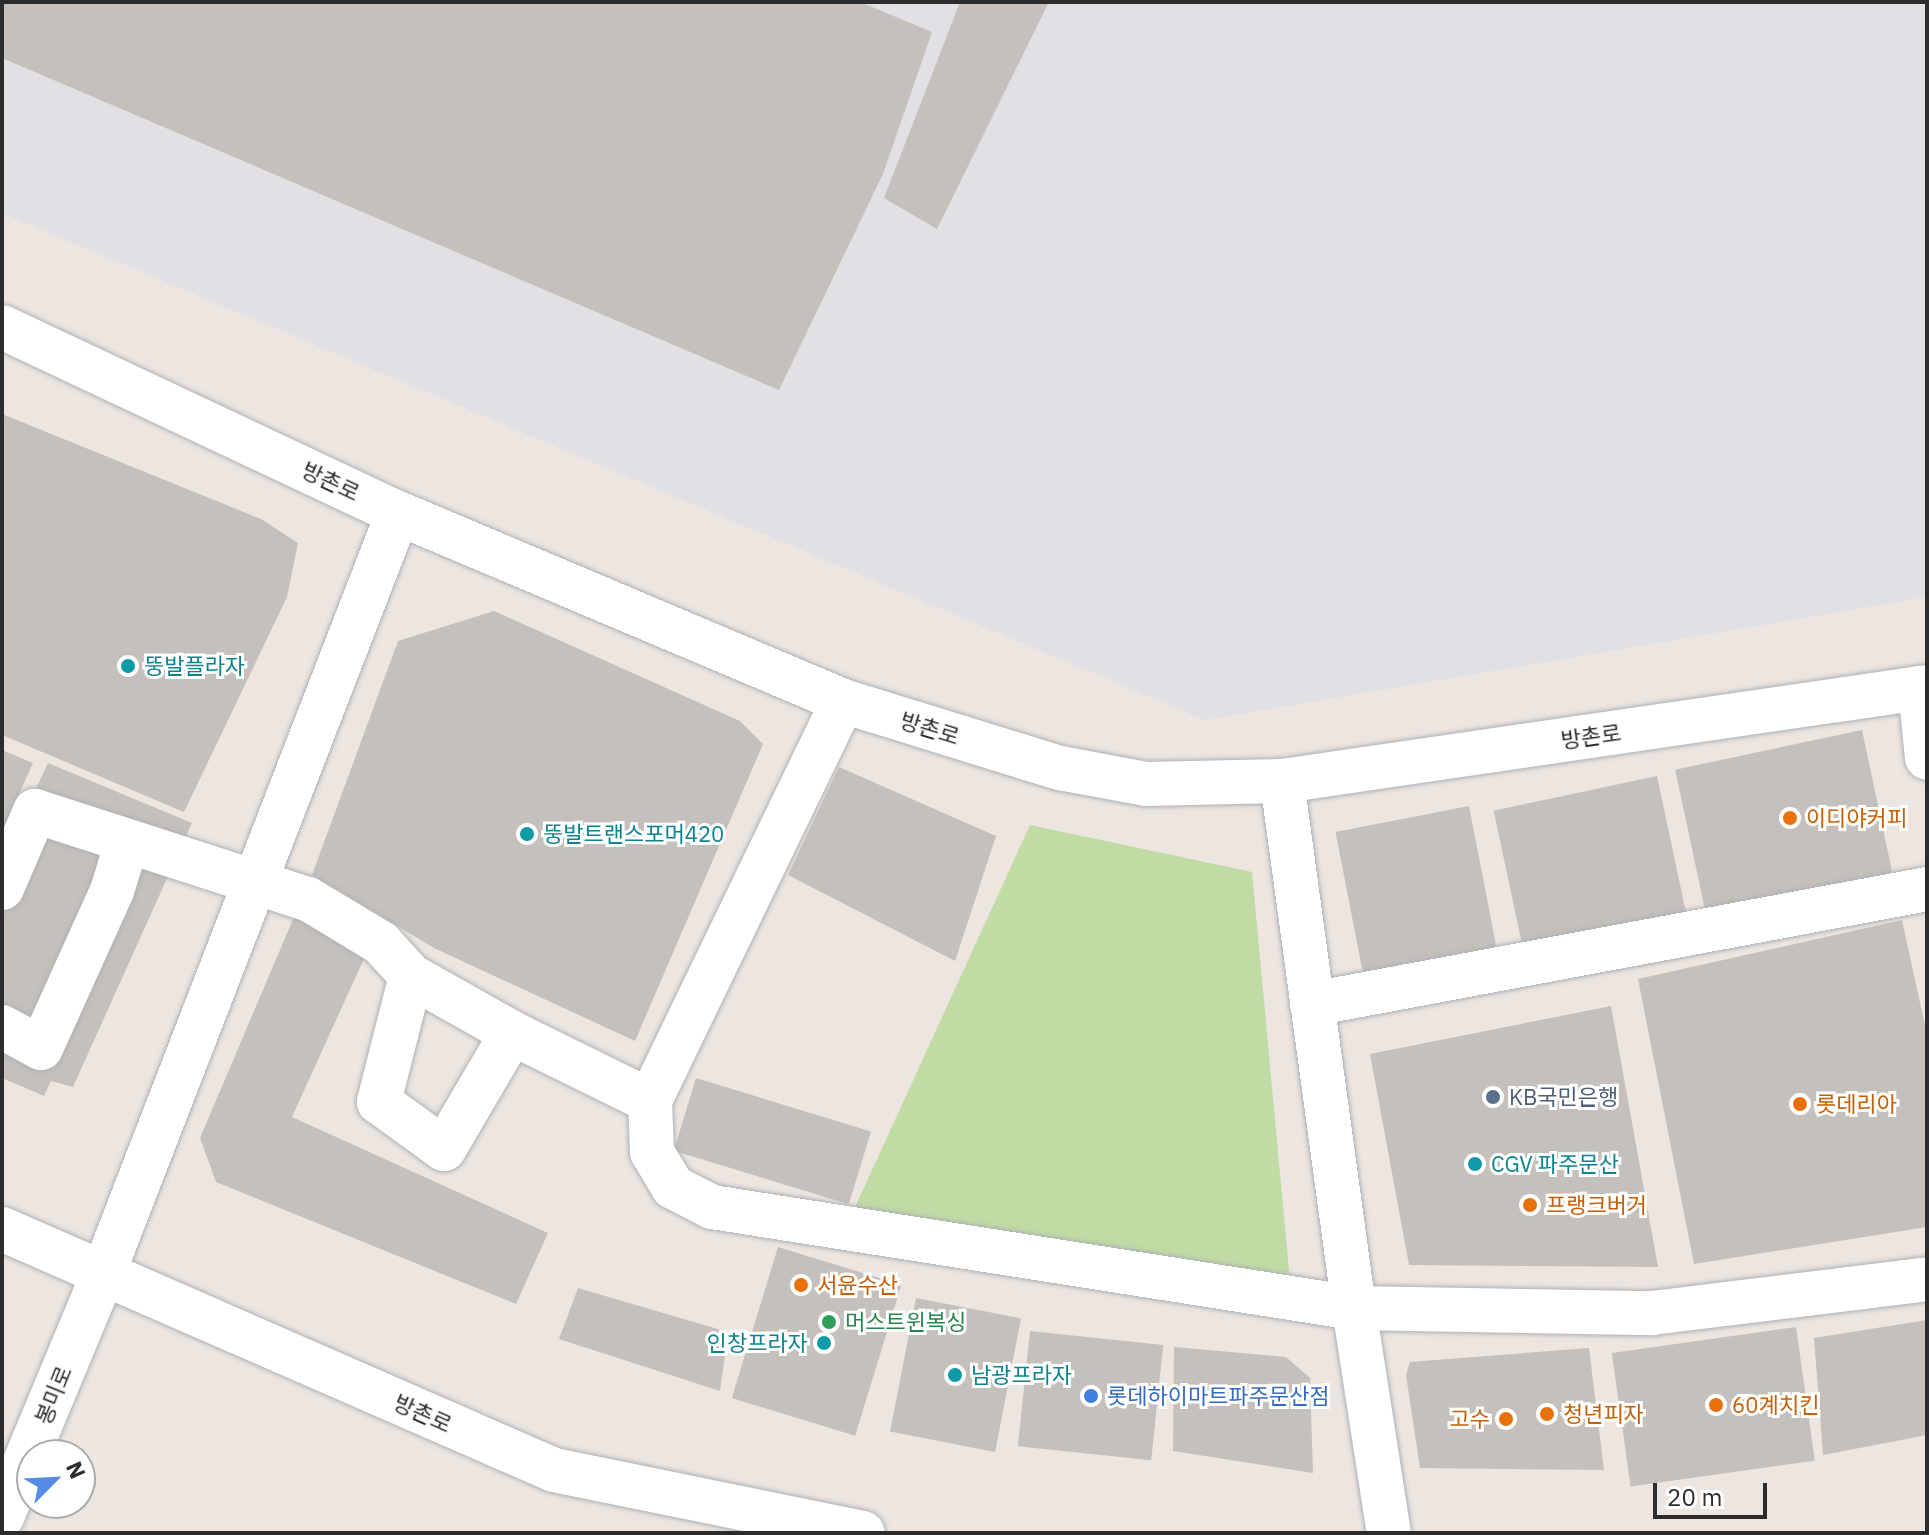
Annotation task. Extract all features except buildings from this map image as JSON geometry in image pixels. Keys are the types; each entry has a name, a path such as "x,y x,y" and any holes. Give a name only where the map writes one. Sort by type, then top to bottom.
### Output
{"street":[{"name":"방촌로","path":"2,327 398,513 843,701 1060,768 1146,784 1282,781 1924,687"},
{"name":"봉미로","path":"2,1517 103,1274 398,513"},
{"path":"1924,687 1927,758"},
{"path":"843,701 650,1101 652,1152 673,1187 712,1207 1354,1308 1652,1313 1927,1279"},
{"path":"1282,781 1354,1308 1389,1533"},
{"path":"2,888 35,811 254,885 308,899 381,943 411,976 512,1033 650,1101"},
{"path":"2,1027 41,1048 112,891 127,842"},
{"path":"1312,1004 1927,889"},
{"path":"411,976 379,1102 444,1149 512,1033"},
{"name":"방촌로","path":"2,1229 554,1470 863,1533"}],"shaded area":[{"path":"2,2 1927,2 1927,597 1205,720 2,213"}],"green space":[{"path":"1030,825 1252,872 1290,1281 851,1216"}],"place":[{"name":"뚱발플라자","path":"128,666"},
{"name":"이디야커피","path":"1790,818"},
{"name":"뚱발트랜스포머420","path":"527,834"},
{"name":"KB국민은행","path":"1493,1097"},
{"name":"롯데리아","path":"1800,1104"},
{"name":"CGV 파주문산","path":"1475,1164"},
{"name":"프랭크버거","path":"1530,1205"},
{"name":"서윤수산","path":"801,1285"},
{"name":"머스트윈복싱","path":"829,1322"},
{"name":"인창프라자","path":"824,1343"},
{"name":"남광프라자","path":"955,1375"},
{"name":"롯데하이마트파주문산점","path":"1091,1396"},
{"name":"60계치킨","path":"1716,1405"},
{"name":"청년피자","path":"1547,1414"},
{"name":"고수","path":"1506,1419"}]}
